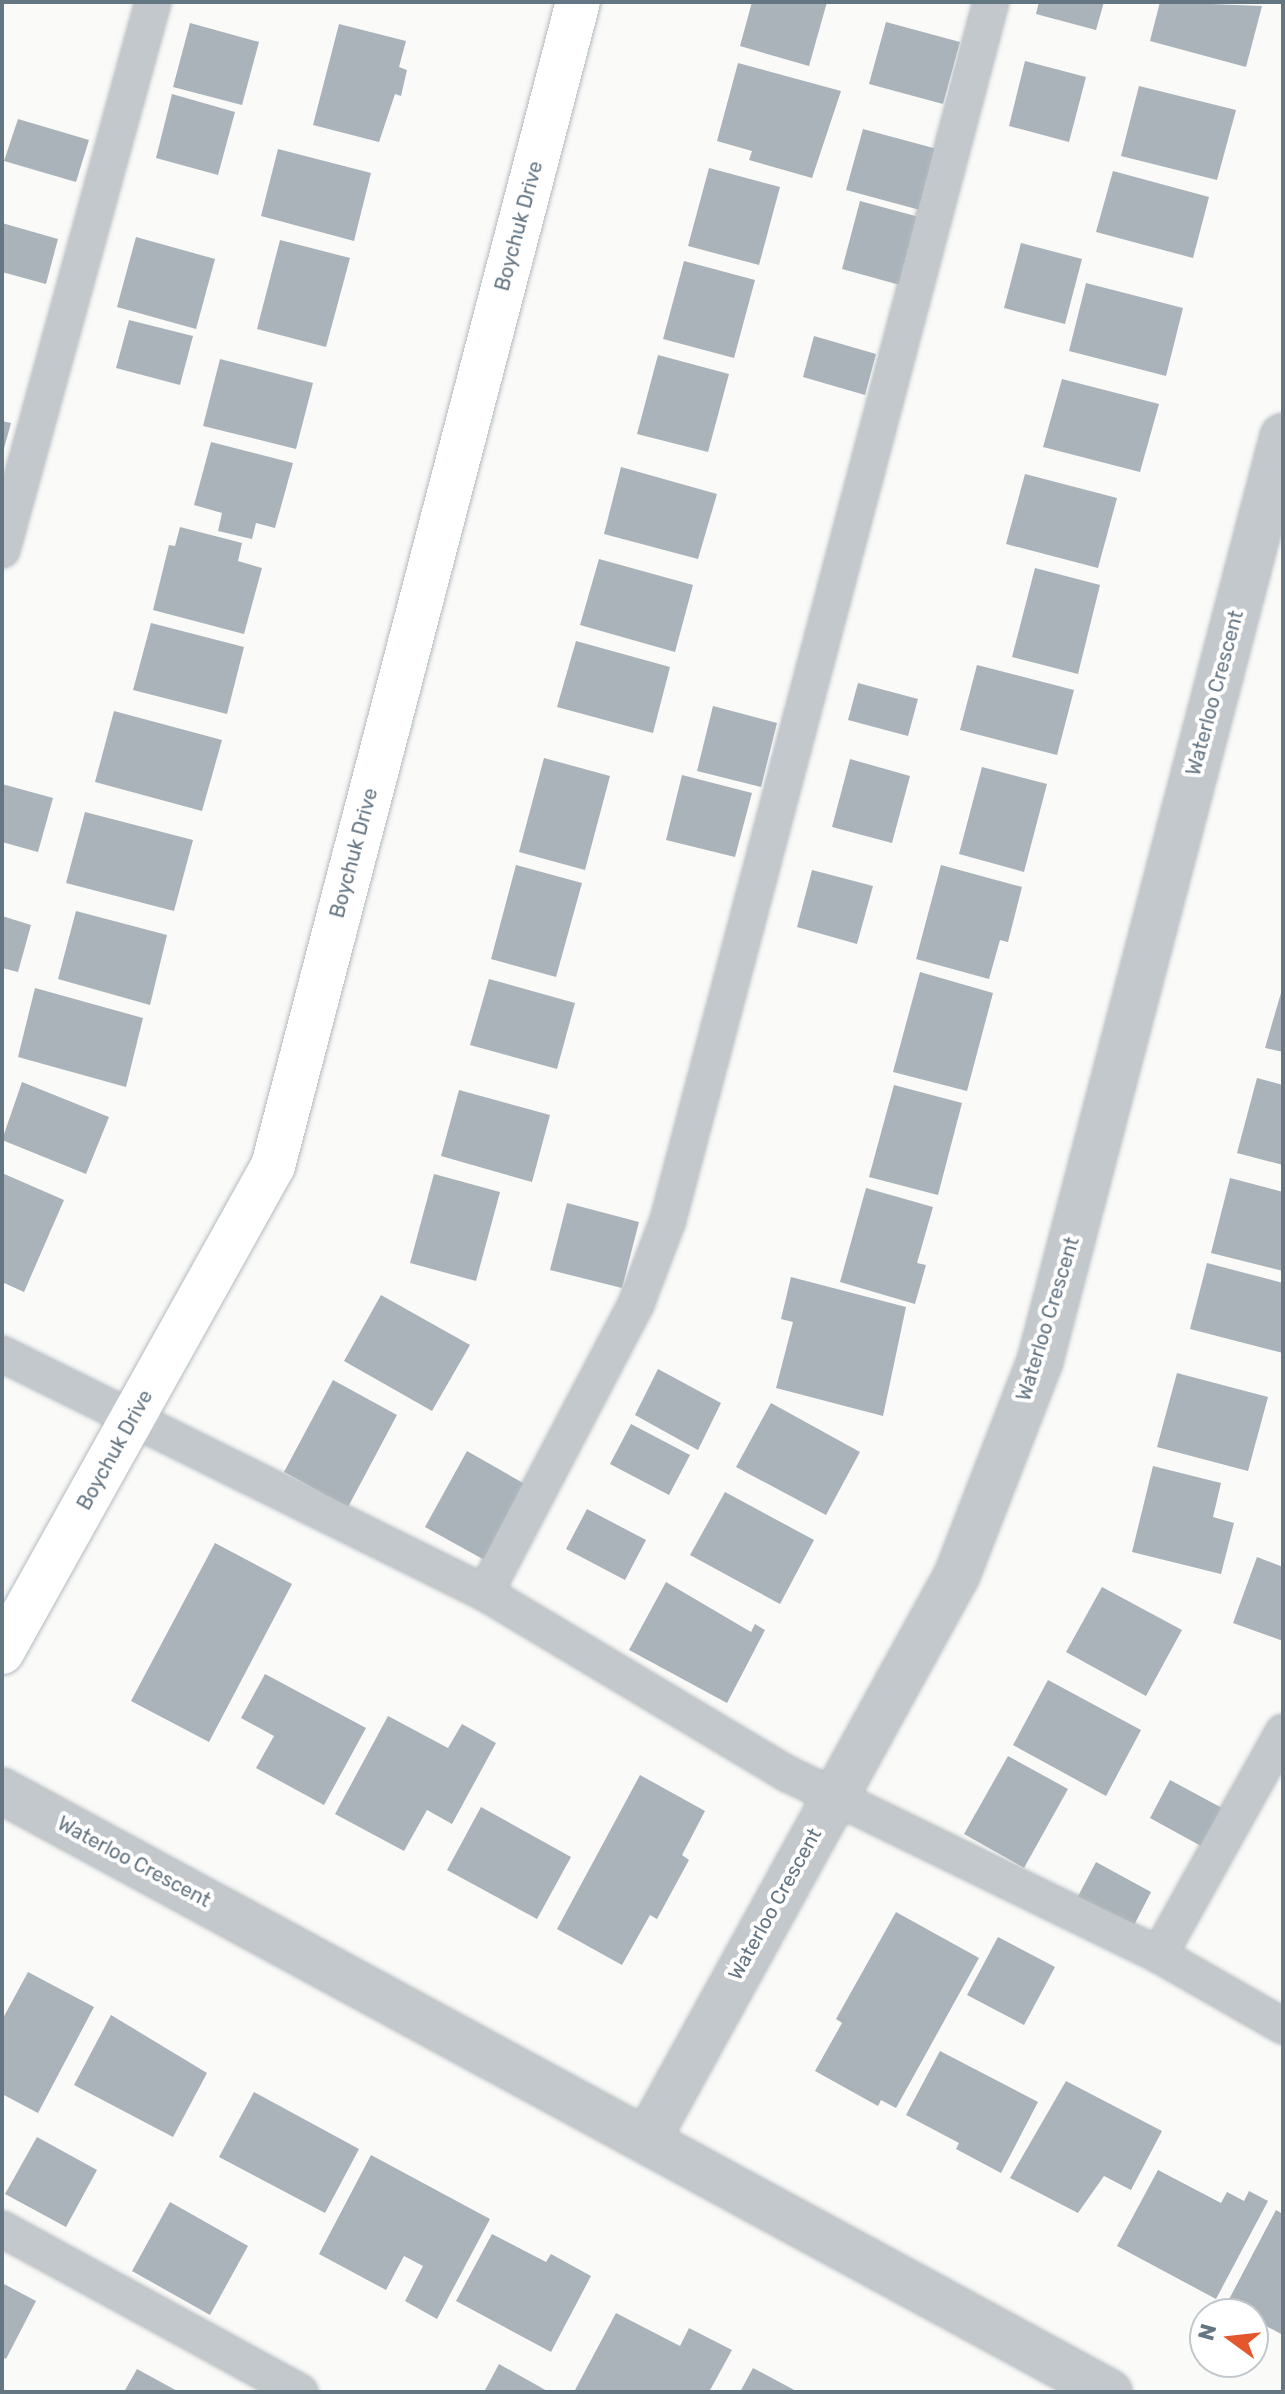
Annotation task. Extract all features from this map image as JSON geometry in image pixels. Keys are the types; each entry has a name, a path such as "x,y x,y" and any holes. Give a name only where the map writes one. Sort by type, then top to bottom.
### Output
{"street":[{"name":"Boychuk Drive","path":"2,1652 273,1166 578,2"},
{"name":"Waterloo Crescent","path":"648,2138 957,1575 1040,1361 1283,436"},
{"name":"Waterloo Crescent","path":"2,1791 648,2138 1109,2392"}],"lane":[{"path":"2,550 153,2"},
{"path":"485,1593 636,1304 668,1220 991,2"},
{"path":"2,1354 485,1593 832,1798 1159,1955 1283,2026"},
{"path":"1159,1955 1283,1732"},
{"path":"2,2229 300,2392"}],"building":[{"path":"752,2 827,2 809,66 740,46"},
{"path":"1039,2 1104,2 1096,30 1036,14"},
{"path":"1160,2 1262,6 1246,67 1150,41"},
{"path":"886,22 960,42 943,104 869,84"},
{"path":"190,23 259,42 242,105 173,87"},
{"path":"339,24 406,41 399,67 407,70 401,96 395,94 379,142 313,125"},
{"path":"1025,61 1086,77 1069,142 1009,126"},
{"path":"738,63 841,91 812,178 749,160 752,151 717,141"},
{"path":"1139,86 1236,110 1217,180 1121,156"},
{"path":"172,94 235,112 218,175 156,158"},
{"path":"18,119 89,140 76,182 4,161"},
{"path":"863,129 937,149 920,210 846,190"},
{"path":"278,149 371,173 354,241 261,216"},
{"path":"709,168 780,187 759,265 688,246"},
{"path":"1113,171 1209,197 1193,258 1096,232"},
{"path":"860,201 919,217 900,285 842,269"},
{"path":"2,223 58,239 46,284 2,272"},
{"path":"136,237 215,259 196,329 117,307"},
{"path":"280,240 350,258 326,347 257,329"},
{"path":"1021,243 1082,259 1065,324 1004,308"},
{"path":"684,261 755,280 734,358 663,339"},
{"path":"1086,283 1183,308 1166,376 1069,351"},
{"path":"129,320 193,336 180,385 116,368"},
{"path":"814,336 876,354 865,395 803,377"},
{"path":"658,355 729,374 708,452 637,434"},
{"path":"220,359 313,383 296,449 203,426"},
{"path":"1062,379 1159,404 1140,472 1043,447"},
{"path":"2,421 11,423 3,452 2,451"},
{"path":"211,442 293,463 275,528 256,523 252,539 218,531 222,513 194,505"},
{"path":"621,467 717,494 698,559 604,534"},
{"path":"1025,474 1117,498 1098,568 1006,544"},
{"path":"180,527 242,543 238,561 262,568 244,634 153,610 169,545 175,546"},
{"path":"599,559 693,585 675,652 580,625"},
{"path":"1035,568 1100,585 1078,674 1012,657"},
{"path":"151,623 244,647 227,714 133,690"},
{"path":"576,641 670,667 653,733 557,707"},
{"path":"977,665 1074,690 1057,755 960,730"},
{"path":"858,683 918,699 908,736 848,720"},
{"path":"713,706 777,723 761,787 697,771"},
{"path":"114,711 222,740 202,811 95,782"},
{"path":"544,758 610,776 585,870 519,852"},
{"path":"850,759 910,776 892,843 832,827"},
{"path":"982,767 1047,784 1024,872 959,854"},
{"path":"682,775 752,793 735,857 666,840"},
{"path":"2,784 53,798 38,852 2,842"},
{"path":"85,812 193,840 174,911 66,883"},
{"path":"516,865 582,883 556,977 491,959"},
{"path":"941,865 1022,887 1008,942 1000,940 989,979 916,959"},
{"path":"812,870 873,886 857,944 797,927"},
{"path":"76,911 167,935 150,1005 58,979"},
{"path":"2,916 31,925 18,972 2,968"},
{"path":"920,972 993,993 967,1091 893,1072"},
{"path":"489,979 575,1003 557,1069 470,1045"},
{"path":"1283,986 1283,1052 1265,1048"},
{"path":"35,988 143,1018 126,1087 18,1057"},
{"path":"1257,1078 1283,1085 1283,1165 1237,1153"},
{"path":"22,1082 109,1117 86,1174 2,1140"},
{"path":"894,1085 962,1103 938,1195 869,1177"},
{"path":"459,1090 550,1115 532,1182 441,1156"},
{"path":"2,1173 64,1200 24,1292 2,1282"},
{"path":"434,1174 500,1192 476,1281 410,1263"},
{"path":"1230,1178 1283,1192 1283,1271 1211,1253"},
{"path":"866,1188 933,1207 917,1263 926,1265 915,1304 840,1282"},
{"path":"567,1203 639,1222 622,1288 550,1270"},
{"path":"1207,1263 1283,1283 1283,1353 1190,1329"},
{"path":"791,1277 906,1307 883,1416 776,1388 793,1322 781,1319"},
{"path":"381,1295 470,1345 432,1411 344,1361"},
{"path":"658,1369 721,1403 698,1450 635,1415"},
{"path":"1177,1373 1268,1397 1248,1471 1157,1447"},
{"path":"333,1380 397,1415 348,1507 284,1472"},
{"path":"771,1403 860,1452 826,1515 736,1467"},
{"path":"631,1424 690,1455 669,1495 610,1464"},
{"path":"467,1451 530,1487 488,1562 425,1527"},
{"path":"1153,1466 1221,1483 1213,1517 1234,1523 1221,1574 1132,1552"},
{"path":"725,1492 814,1540 780,1604 690,1555"},
{"path":"587,1509 646,1540 625,1580 566,1549"},
{"path":"215,1543 292,1584 209,1742 131,1701"},
{"path":"1257,1557 1283,1567 1283,1641 1233,1623"},
{"path":"666,1582 751,1632 755,1624 765,1630 727,1703 629,1650"},
{"path":"1102,1587 1182,1630 1146,1696 1066,1652"},
{"path":"265,1674 366,1728 324,1805 256,1768 274,1736 241,1718"},
{"path":"1048,1680 1141,1730 1106,1796 1013,1745"},
{"path":"388,1716 448,1748 462,1724 496,1743 452,1824 427,1810 404,1851 335,1814"},
{"path":"1008,1756 1068,1789 1024,1868 964,1834"},
{"path":"640,1775 705,1811 682,1855 689,1860 657,1919 650,1915 622,1965 557,1929"},
{"path":"1170,1780 1222,1808 1201,1846 1150,1818"},
{"path":"481,1807 571,1857 537,1919 447,1870"},
{"path":"1096,1862 1151,1892 1131,1931 1076,1900"},
{"path":"896,1912 979,1958 896,2108 881,2100 878,2106 815,2071 842,2023 836,2019"},
{"path":"998,1937 1055,1967 1024,2025 967,1995"},
{"path":"28,1972 94,2007 38,2113 2,2094 2,2020"},
{"path":"111,2015 207,2073 173,2137 74,2085"},
{"path":"940,2051 1038,2102 1001,2173 956,2149 959,2143 906,2115"},
{"path":"1066,2081 1162,2131 1131,2190 1104,2176 1078,2213 1010,2178"},
{"path":"254,2092 359,2149 325,2213 219,2157"},
{"path":"37,2137 97,2170 66,2227 5,2194"},
{"path":"371,2155 490,2219 437,2319 405,2301 423,2266 404,2256 386,2290 319,2254"},
{"path":"1158,2170 1221,2203 1227,2192 1244,2201 1249,2191 1268,2201 1217,2298 1117,2246"},
{"path":"170,2202 248,2246 210,2315 132,2271"},
{"path":"1276,2210 1283,2214 1283,2335 1269,2328 1269,2298 1230,2298"},
{"path":"492,2234 546,2262 551,2254 591,2276 551,2352 456,2301"},
{"path":"2,2283 36,2301 6,2359 2,2357"},
{"path":"616,2313 680,2346 689,2328 732,2350 709,2392 575,2390"},
{"path":"499,2364 549,2392 484,2392"},
{"path":"753,2368 798,2392 740,2392"},
{"path":"137,2369 179,2392 124,2392"}]}
